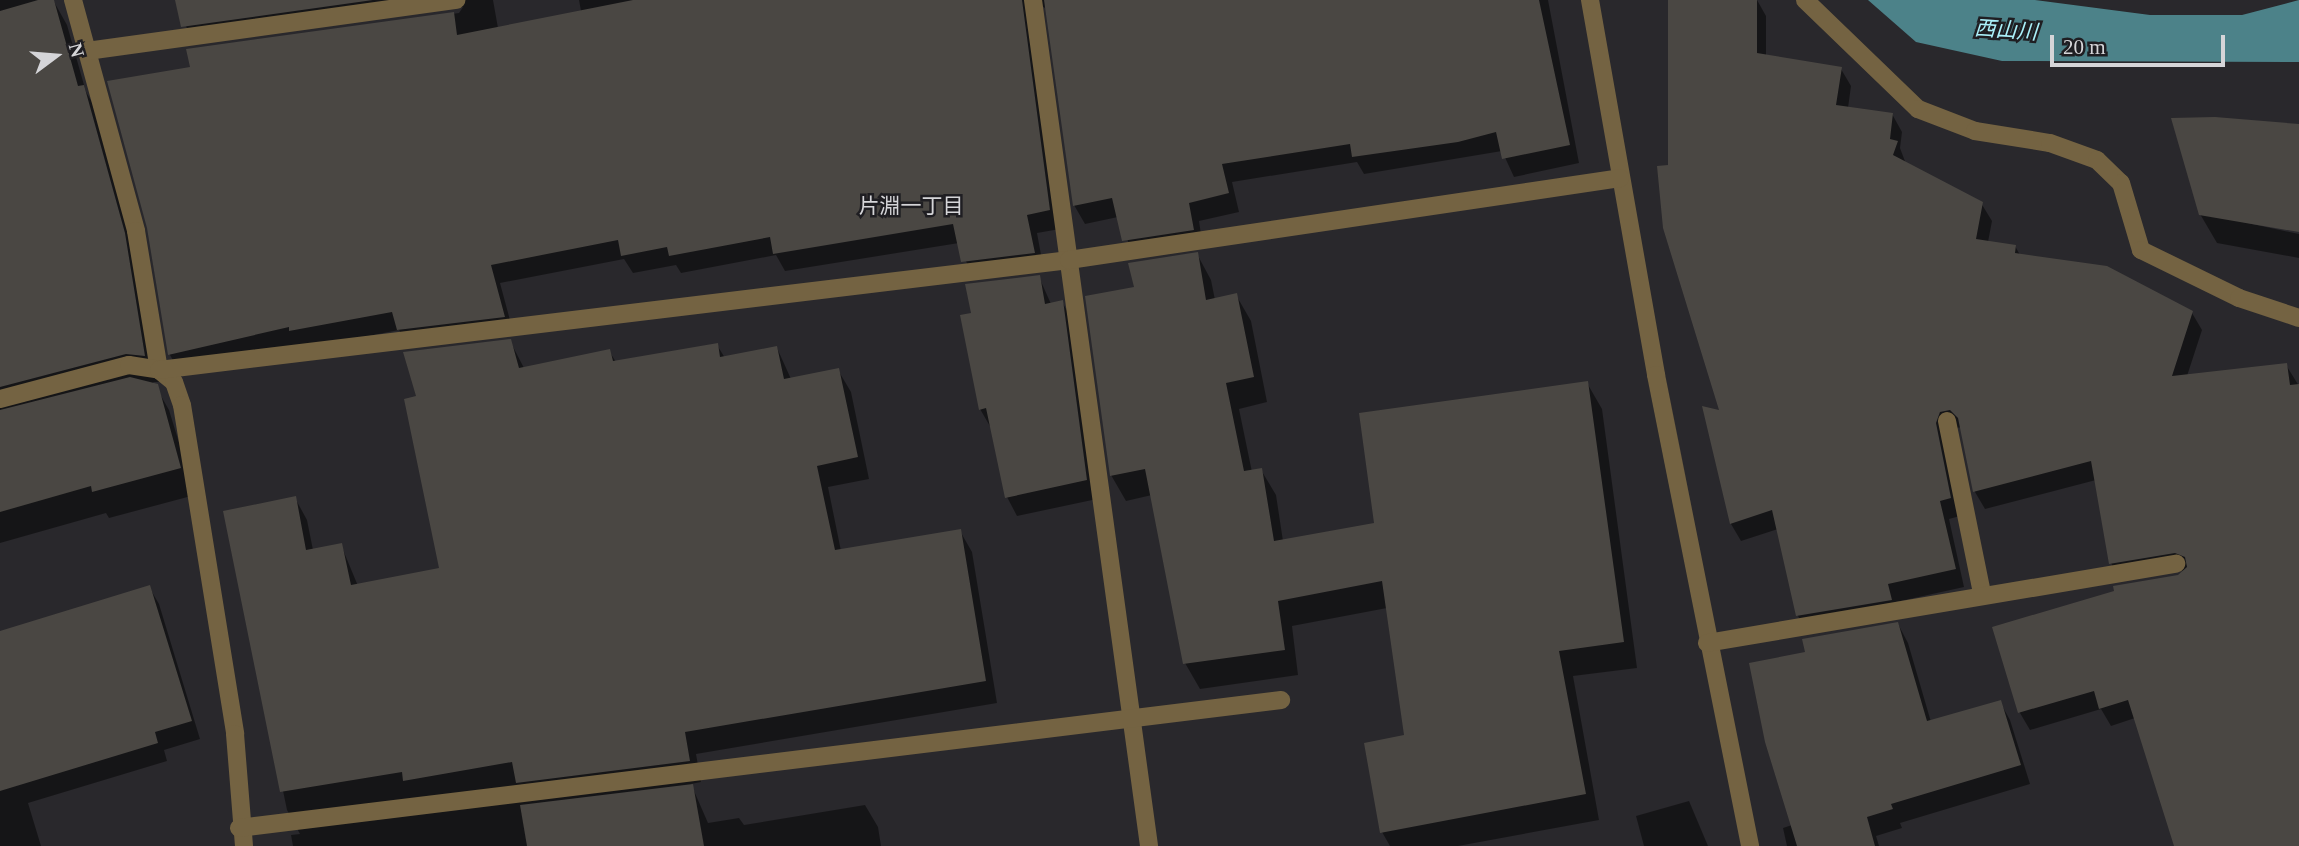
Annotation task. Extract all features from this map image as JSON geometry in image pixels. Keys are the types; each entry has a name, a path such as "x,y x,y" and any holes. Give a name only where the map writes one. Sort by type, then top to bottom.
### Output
{"street":[{"path":"73,0 136,231 159,370 174,382 182,405 235,734 241,837 1281,700"},
{"path":"88,51 456,0"},
{"path":"1032,0 1149,846"},
{"path":"1590,0 1620,178 1707,643 1750,846"},
{"path":"1805,0 1918,109 1975,131 2050,143 2097,160 2121,183 2141,250 2239,298 2299,317"},
{"path":"0,399 129,365 159,370 1069,260 1620,178"},
{"path":"1947,421 1982,593"},
{"path":"1707,643 1982,593 2176,564"}],"water":[{"name":"西山川","path":"1868,0 2035,0 2150,15 2242,15 2299,0 2299,62 2002,61 1916,42"}],"building":[{"path":"38,0 54,0 78,86 84,85 125,233 145,356 126,354 0,387 0,11"},
{"path":"175,0 373,0 181,27"},
{"path":"633,0 1022,0 1050,210 1027,215 1035,253 961,262 953,224 773,254 770,237 669,256 667,247 621,256 618,240 491,265 505,317 397,330 392,312 289,331 289,327 168,355 147,228 107,81 190,67 186,49 454,12 457,35"},
{"path":"1044,0 1539,0 1570,145 1502,159 1496,132 1458,142 1352,157 1350,144 1222,164 1229,193 1189,203 1194,230 1122,241 1112,198 1073,206"},
{"path":"1668,0 1757,0 1757,53 1842,67 1836,105 1893,113 1890,139 1898,141 1893,155 1983,202 1976,239 2016,245 2015,253 2107,266 2193,311 2172,376 2287,363 2290,385 2299,384 2299,846 2174,846 2128,700 2099,709 2094,691 2018,713 1992,627 2114,591 2113,586 2178,575 2187,567 2185,557 2175,553 2109,564 2091,461 1973,492 1958,418 1950,410 1940,412 1936,423 1951,498 1940,501 1956,569 1888,584 1892,600 1796,616 1772,510 1730,524 1702,406 1719,410 1663,228 1657,166 1668,165"},
{"path":"2215,117 2299,124 2299,232 2199,215 2171,118"},
{"path":"1198,252 1206,300 1237,293 1254,377 1226,383 1244,471 1262,468 1274,541 1374,523 1359,413 1588,381 1624,642 1559,651 1586,794 1380,833 1364,743 1404,735 1382,581 1278,601 1285,650 1183,664 1145,469 1110,476 1085,296 1134,287 1128,263"},
{"path":"1040,275 1045,304 1063,300 1087,480 1005,498 986,408 979,410 960,315 971,313 965,284"},
{"path":"511,339 519,368 610,349 613,361 718,343 720,357 777,346 784,379 839,368 858,457 817,466 835,550 961,529 986,681 685,732 690,761 516,783 512,762 403,781 402,772 280,792 223,511 296,496 306,550 342,543 351,585 439,568 404,399 416,396 403,352"},
{"path":"130,377 158,384 181,468 92,492 91,486 0,512 0,410"},
{"path":"150,585 192,721 155,732 158,743 0,791 0,631"},
{"path":"1898,622 1927,721 2001,700 2021,765 1891,804 1893,809 1867,817 1875,846 1797,846 1765,742 1749,663 1805,652 1802,639"},
{"path":"693,784 704,846 527,846 520,805"}],"district":[{"name":"片淵一丁目","path":"911,206"}]}
